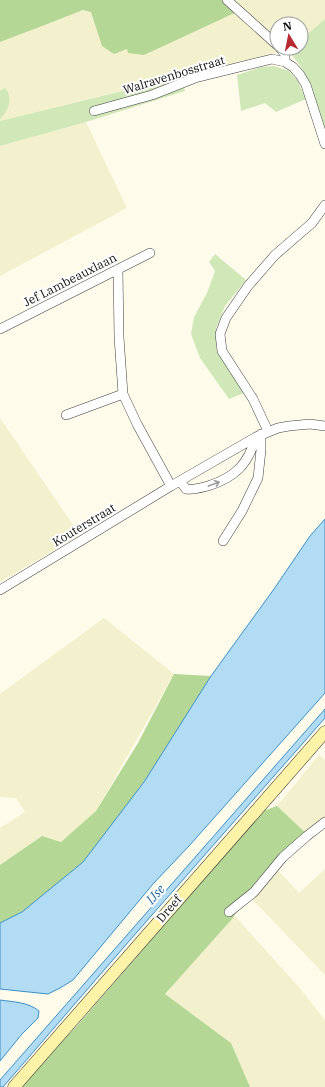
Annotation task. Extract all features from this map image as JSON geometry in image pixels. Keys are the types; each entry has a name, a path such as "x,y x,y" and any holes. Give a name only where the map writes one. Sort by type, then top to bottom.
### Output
{"main road":[{"name":"Dreef","path":"14,1087 325,732"}],"street":[{"path":"227,0 269,38"},
{"path":"285,56 285,62 297,71 306,85 325,144"},
{"name":"Walravenbosstraat","path":"94,111 152,95 195,78 272,60 285,62"},
{"path":"223,541 242,511 258,478 262,434 253,399 222,351 220,334 226,318 248,286 275,255 312,223 325,205"},
{"name":"Jef Lambeauxlaan","path":"0,329 150,253"},
{"path":"118,269 118,337 123,394 137,424 171,486"},
{"path":"66,415 123,394"},
{"name":"Kouterstraat","path":"0,590 171,486 262,434 278,428 300,424 325,426"},
{"path":"180,481 186,489 192,490 227,478 244,463 262,434"},
{"path":"229,912 254,892 283,857 325,822"}],"shaded area":[{"path":"0,0 325,0 325,131 315,95 302,66 294,56 309,56 309,16 269,16 269,54 0,121"},
{"path":"86,122 127,208 0,276 0,146"},
{"path":"0,418 80,535 0,582"},
{"path":"104,618 174,674 96,811 61,842 42,836 0,865 0,828 25,812 16,798 0,797 0,694"},
{"path":"319,755 325,760 325,821 307,834 277,806"},
{"path":"274,866 299,893 325,869 325,975 248,895"},
{"path":"233,914 298,986 325,1020 325,1087 250,1087 231,1043 165,994"}],"green space":[{"path":"0,0 231,0 241,10 144,55 128,53 127,49 114,54 102,46 91,12 83,10 0,42"},
{"path":"325,19 325,131 311,86 300,66 292,56 309,56 309,33"},
{"path":"274,66 289,71 297,80 306,99 276,112 265,103 241,111 237,75 261,67"},
{"path":"180,77 185,91 86,122 0,146 0,121"},
{"path":"5,88 9,96 9,104 0,119 0,91"},
{"path":"215,254 246,280 225,306 216,328 216,348 244,393 229,399 200,358 191,334 194,317 207,293 215,271 209,262"},
{"path":"174,674 211,676 144,782 83,862 22,912 0,923 0,865 42,836 61,842 96,811 138,743"},
{"path":"277,806 307,834 248,895 232,919 165,994 231,1043 250,1087 22,1087 76,1027 263,811"}],"water":[{"path":"325,519 325,693 189,846 153,884 73,980 48,994 0,989 0,923 22,912 83,862 144,782 211,676 274,589 310,536"},
{"path":"325,709 325,718 3,1087 0,1087 0,1080"},
{"path":"0,1000 26,1004 39,1011 38,1018 22,1034 0,1061"}],"water label":[{"name":"IJse","path":"155,894"}]}
